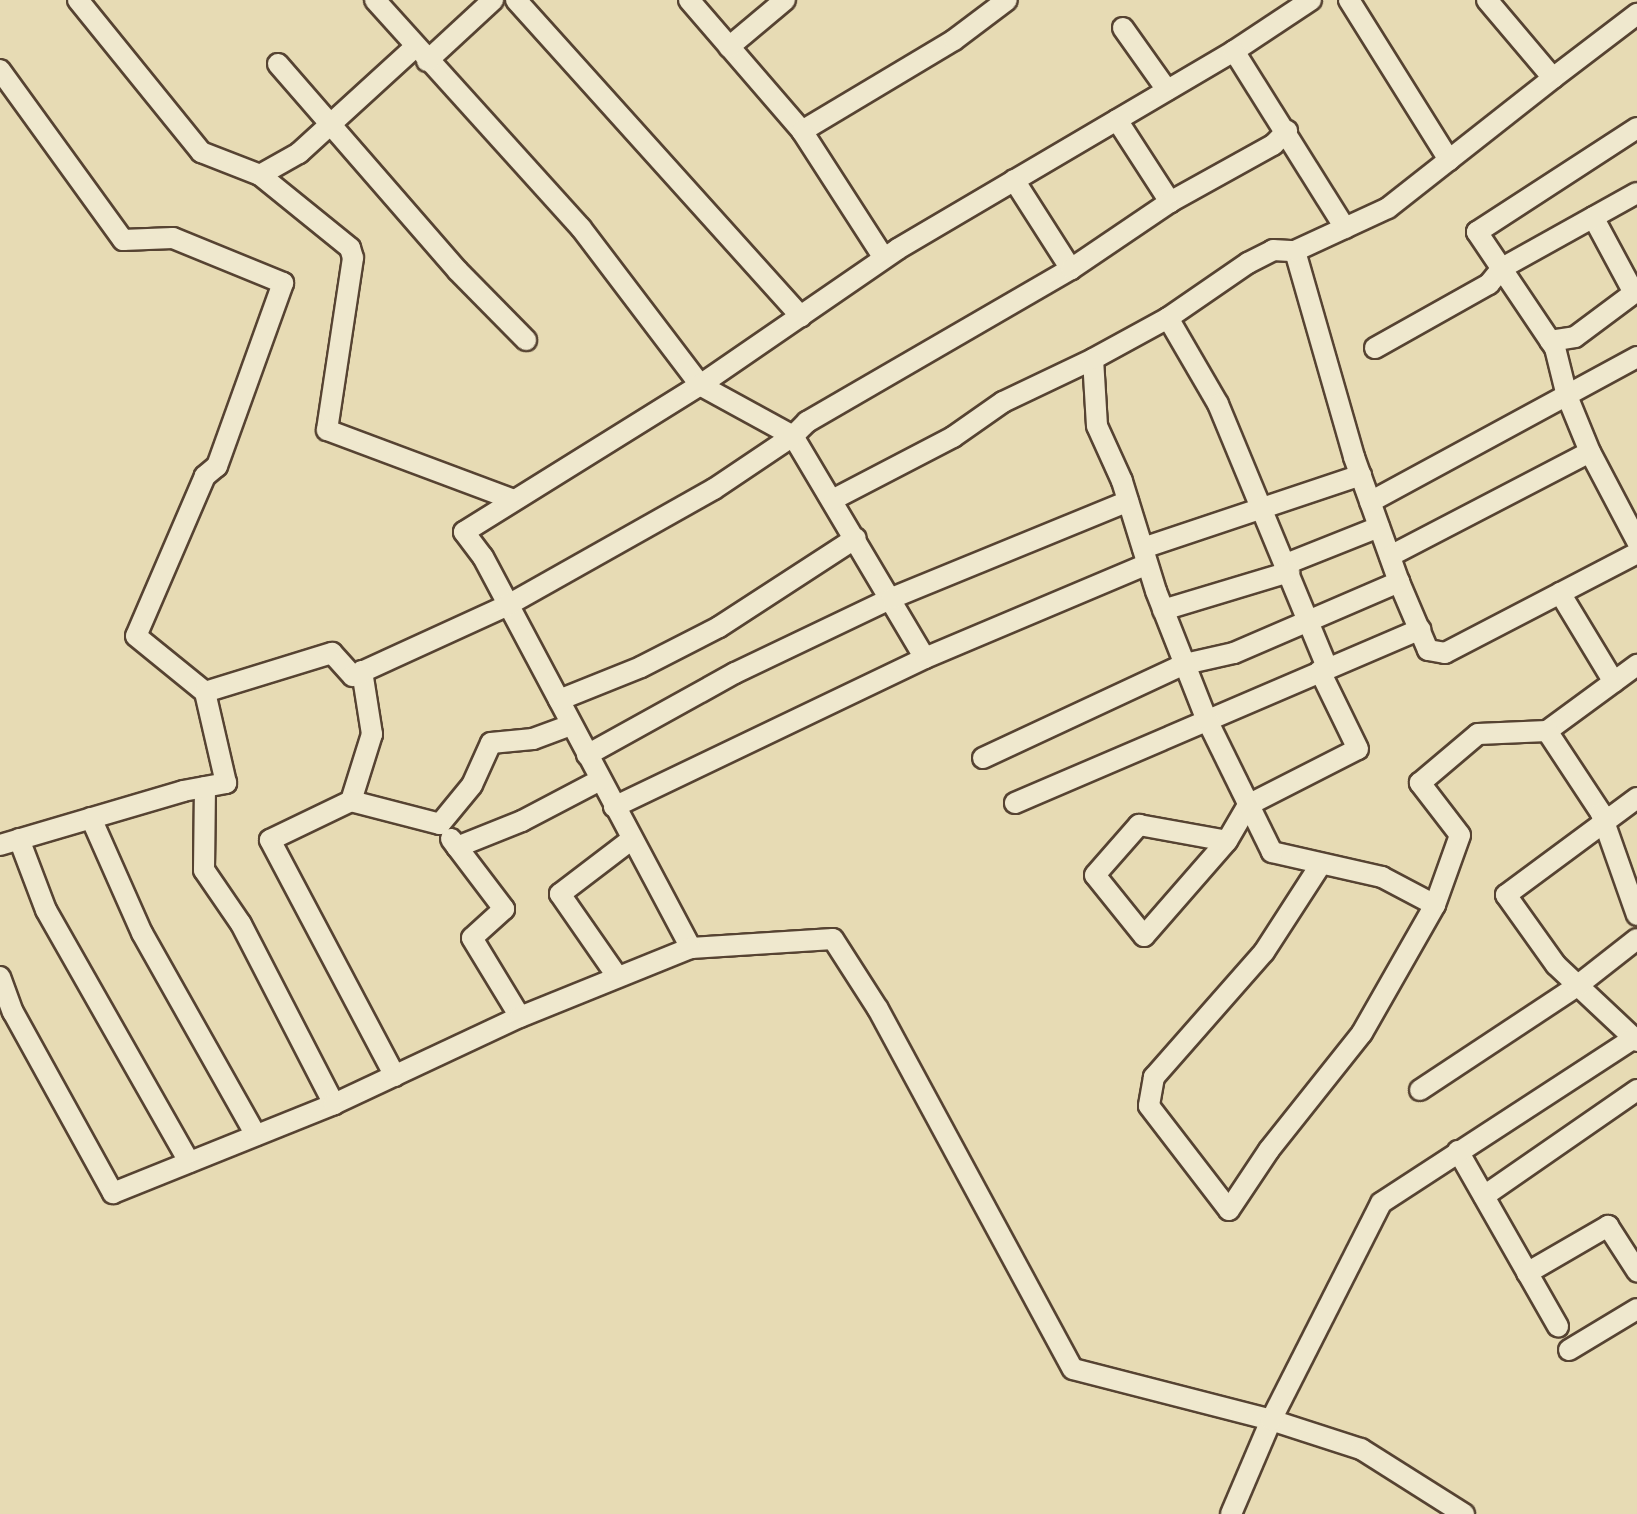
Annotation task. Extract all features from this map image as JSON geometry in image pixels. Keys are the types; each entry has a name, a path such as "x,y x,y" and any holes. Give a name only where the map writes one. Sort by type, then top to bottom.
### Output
{"street":[{"path":"78,0 201,152 260,175 350,248 353,258 327,430 512,499"},
{"path":"375,0 581,228 700,385 793,436 834,499 925,658"},
{"path":"260,175 299,153 329,125 493,0"},
{"path":"516,0 801,316"},
{"path":"689,0 802,131 884,258"},
{"path":"729,47 785,0"},
{"path":"691,948 483,557 464,532 512,499 700,385 884,258 1234,51 1311,0"},
{"path":"1349,0 1449,160"},
{"path":"1487,0 1553,78"},
{"path":"802,131 954,40 1005,1"},
{"path":"834,499 953,437 1003,402 1093,359 1168,318 1248,263 1273,250 1295,251 1388,208 1637,14"},
{"path":"1123,28 1167,90"},
{"path":"1234,51 1345,228"},
{"path":"278,64 458,271 526,340"},
{"path":"0,70 123,240 173,238 283,283 217,466 205,476 136,636 205,692 226,783 9,842 189,1162"},
{"path":"1117,120 1170,202"},
{"path":"1295,251 1361,475 1399,582 1428,650 1445,653 1560,593 1636,542 1590,452 1567,396 1550,341 1477,232 1637,128"},
{"path":"205,692 332,653 353,676 508,605 714,489 793,436 807,422 945,339 1071,269 1170,202 1256,156 1287,131"},
{"path":"1014,180 1071,269"},
{"path":"1375,348 1489,284 1502,268 1637,193"},
{"path":"1550,341 1575,337 1636,295 1593,217"},
{"path":"1168,318 1218,404 1288,568 1323,669 1358,749 1248,805 1227,841 1144,936 1095,875 1139,825 1227,841"},
{"path":"1370,502 1637,357"},
{"path":"1093,359 1097,426 1128,501 1163,610 1206,718 1272,852 1382,877 1435,905"},
{"path":"1390,556 1590,452"},
{"path":"614,807 1145,556 1262,508 1361,475"},
{"path":"587,755 735,673 892,598 1128,501"},
{"path":"1163,610 1288,568 1379,527"},
{"path":"559,700 641,667 719,627 856,538"},
{"path":"983,758 1185,664 1234,653 1399,582"},
{"path":"1560,593 1614,682"},
{"path":"1015,803 1206,718 1420,629"},
{"path":"1321,864 1264,952 1154,1077 1149,1106 1229,1210 1269,1150 1362,1033 1435,905 1460,835 1420,783 1478,734 1547,731 1637,665"},
{"path":"351,801 372,734 362,671"},
{"path":"440,824 472,785 491,743 533,739 571,725"},
{"path":"1547,731 1604,821 1637,915"},
{"path":"457,847 522,821 600,780"},
{"path":"205,787 204,870 241,924 334,1104"},
{"path":"1231,1514 1271,1420 1381,1203 1635,1040 1556,965 1506,895 1637,798"},
{"path":"395,1076 270,840 351,801 440,824 504,909 472,938 520,1017"},
{"path":"91,818 142,933 256,1135"},
{"path":"617,976 560,894 631,840"},
{"path":"0,977 13,1012 113,1193 334,1104 520,1017 691,948 833,939 878,1009 1073,1369 1271,1420 1361,1449 1464,1514"},
{"path":"1420,1090 1577,986 1637,939"},
{"path":"1484,1196 1637,1090"},
{"path":"1458,1151 1558,1326"},
{"path":"1527,1273 1608,1226 1637,1271"},
{"path":"1569,1350 1637,1309"}]}
